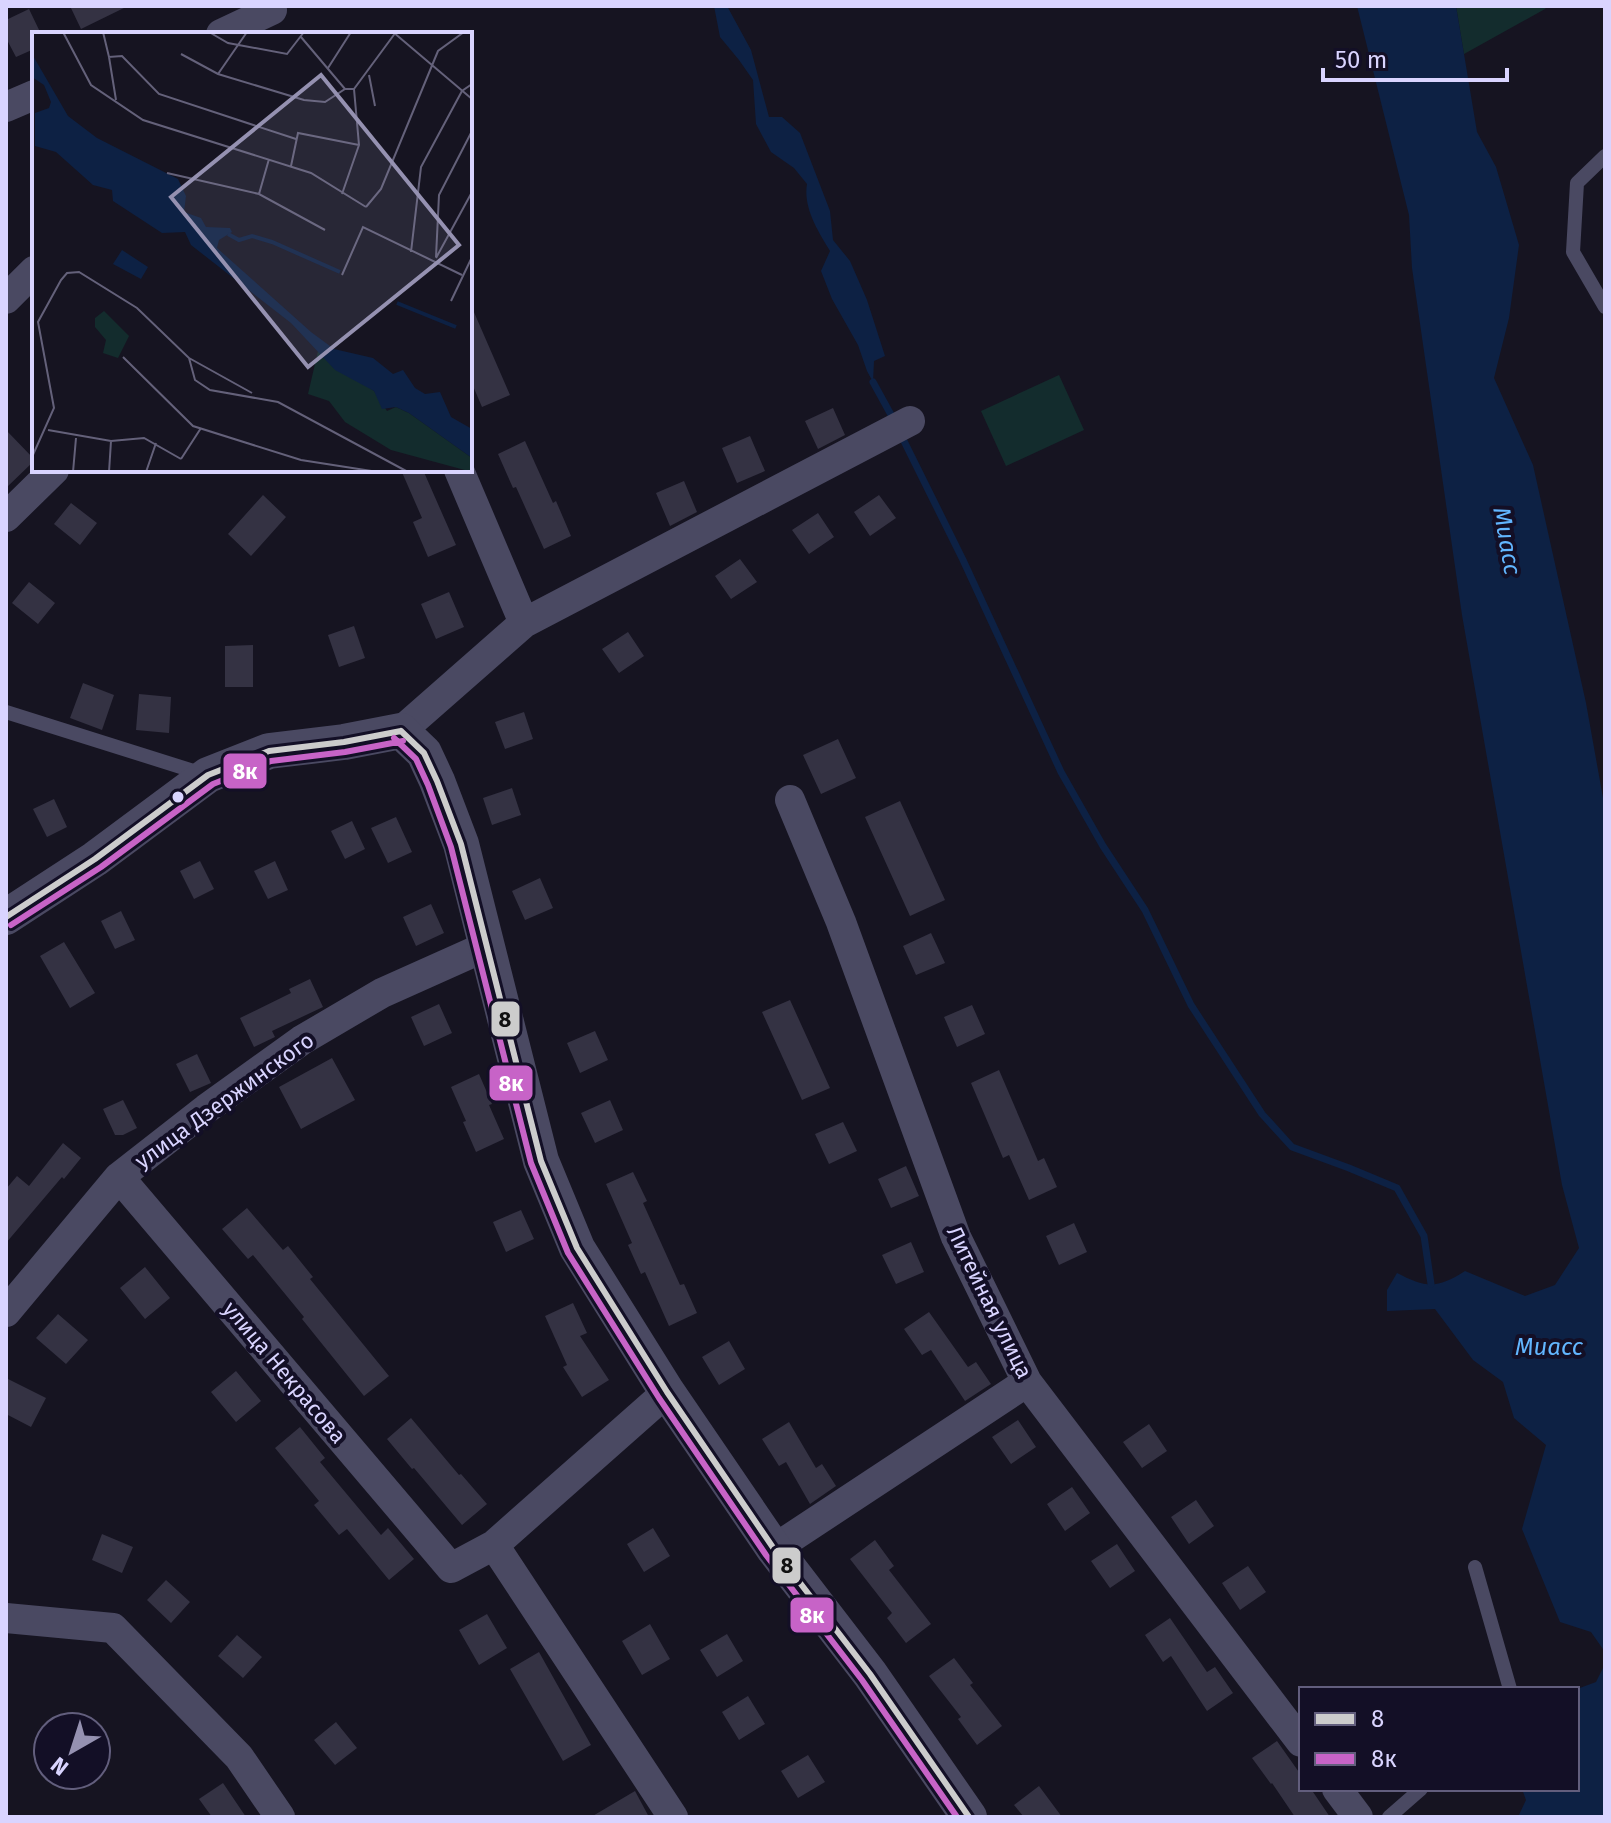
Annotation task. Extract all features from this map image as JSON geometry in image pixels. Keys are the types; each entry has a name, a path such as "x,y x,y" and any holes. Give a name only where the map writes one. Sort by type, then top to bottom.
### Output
{"street":[{"path":"227,32 274,17"},
{"path":"6,107 32,96"},
{"path":"6,299 32,273"},
{"path":"6,917 95,859 208,775 269,751 401,731 524,623 910,421"},
{"path":"6,517 52,472"},
{"path":"460,472 524,623"},
{"path":"401,731 424,753 461,844 541,1161 577,1248 667,1392 774,1549 870,1674 969,1817"},
{"name":"Литейная улица","path":"790,800 841,922 956,1237 1027,1382 1299,1739"},
{"name":"улица Дзержинского","path":"6,1312 119,1177 206,1109 302,1040 382,993 487,946"},
{"name":"улица Некрасова","path":"119,1177 451,1568 494,1545"},
{"path":"774,1549 1027,1382"},
{"path":"667,1392 494,1545 673,1817"},
{"path":"6,1618 113,1628 239,1757 280,1817"},
{"path":"1338,1791 1358,1817"}],"lane":[{"path":"1605,156 1577,183 1573,252 1605,307"},
{"path":"6,712 208,775"},
{"path":"1475,1567 1509,1687"},
{"path":"1389,1817 1419,1791"}],"green space":[{"path":"1456,6 1547,6 1464,54"},
{"path":"1059,375 1084,430 1006,466 981,411"}],"water":[{"path":"714,6 727,6 751,50 769,117 782,117 800,133 830,211 833,240 850,261 867,300 885,356 874,361 873,382 821,271 830,251 809,210 807,184 794,168 771,152 756,124 753,80 720,37"},
{"name":"Миасс","path":"1357,6 1456,6 1477,132 1496,167 1519,245 1509,318 1494,378 1533,465 1586,703 1605,809 1605,1652 1591,1632 1560,1622 1522,1529 1546,1445 1514,1418 1503,1382 1473,1360 1435,1309 1387,1311 1387,1290 1397,1273 1416,1282 1431,1284 1447,1281 1465,1271 1525,1296 1555,1285 1579,1248 1562,1185 1462,615 1412,268 1409,215"},
{"path":"1605,1664 1605,1817 1518,1817 1526,1800 1523,1791 1579,1791 1579,1688 1596,1682"}],"building":[{"path":"70,6 128,6 81,29"},
{"path":"29,9 40,32 32,32 32,50 16,57 6,38 6,20"},
{"path":"472,308 510,395 482,407 472,384"},
{"path":"833,408 845,435 818,449 805,421"},
{"path":"6,430 32,457 32,463 6,488"},
{"path":"750,436 765,471 737,483 722,448"},
{"path":"525,441 571,536 544,549 498,454"},
{"path":"402,472 424,472 456,545 428,557 413,522 422,518"},
{"path":"684,481 697,512 670,526 656,493"},
{"path":"263,495 286,517 251,556 228,534"},
{"path":"879,495 896,518 870,536 854,512"},
{"path":"71,503 97,523 80,545 54,524"},
{"path":"818,513 834,537 809,554 792,530"},
{"path":"740,559 757,582 731,599 715,576"},
{"path":"29,582 55,603 38,624 12,603"},
{"path":"449,592 464,627 436,639 421,604"},
{"path":"354,626 365,658 339,667 328,635"},
{"path":"628,632 644,656 619,673 602,649"},
{"path":"253,645 253,687 225,687 225,646"},
{"path":"83,683 114,695 102,730 70,718"},
{"path":"139,694 171,697 169,733 136,730"},
{"path":"524,712 533,739 505,749 495,722"},
{"path":"838,739 856,778 821,794 803,755"},
{"path":"512,788 521,815 492,825 483,798"},
{"path":"54,799 67,827 47,837 33,809"},
{"path":"900,801 945,900 910,916 865,817"},
{"path":"396,817 412,852 388,863 371,828"},
{"path":"352,821 365,849 345,859 331,831"},
{"path":"200,861 214,889 194,899 180,871"},
{"path":"275,861 288,890 268,899 254,871"},
{"path":"540,878 553,908 525,920 512,891"},
{"path":"431,904 444,933 416,946 403,917"},
{"path":"121,911 135,940 115,949 101,921"},
{"path":"931,933 945,963 916,975 903,946"},
{"path":"64,942 95,993 70,1008 40,956"},
{"path":"310,979 323,1007 272,1031 275,1037 254,1047 240,1018 291,993 289,989"},
{"path":"790,1000 830,1088 802,1100 762,1012"},
{"path":"439,1004 452,1033 424,1046 411,1017"},
{"path":"972,1005 985,1034 957,1047 944,1017"},
{"path":"595,1031 608,1060 580,1073 567,1043"},
{"path":"197,1054 211,1083 190,1092 176,1064"},
{"path":"332,1058 355,1100 301,1129 279,1087"},
{"path":"999,1070 1038,1161 1044,1158 1057,1187 1029,1200 1009,1155 1003,1158 971,1083"},
{"path":"479,1074 504,1139 476,1152 451,1087"},
{"path":"123,1100 137,1128 123,1135 115,1135 103,1109"},
{"path":"610,1100 623,1130 595,1143 581,1113"},
{"path":"843,1122 857,1151 829,1164 815,1134"},
{"path":"63,1143 81,1158 6,1243 6,1189 17,1176 29,1186"},
{"path":"906,1166 919,1196 891,1208 878,1179"},
{"path":"633,1172 647,1201 643,1203 680,1285 684,1284 697,1313 669,1326 645,1272 641,1274 628,1245 632,1243 606,1184"},
{"path":"247,1208 283,1250 288,1246 313,1277 310,1279 389,1376 364,1396 253,1255 248,1259 222,1229"},
{"path":"521,1210 534,1239 506,1252 493,1222"},
{"path":"1074,1223 1087,1252 1059,1265 1046,1236"},
{"path":"911,1242 924,1272 896,1284 882,1255"},
{"path":"145,1267 170,1298 145,1319 120,1288"},
{"path":"573,1303 587,1333 580,1336 609,1380 582,1397 563,1367 567,1365 545,1316"},
{"path":"929,1312 968,1367 976,1362 991,1384 965,1401 931,1350 922,1355 904,1329"},
{"path":"58,1314 88,1340 66,1364 36,1338"},
{"path":"729,1341 745,1369 719,1385 702,1357"},
{"path":"236,1371 261,1401 236,1422 211,1392"},
{"path":"6,1378 46,1398 31,1427 6,1414"},
{"path":"411,1418 487,1504 462,1525 387,1439"},
{"path":"1018,1420 1036,1447 1011,1464 992,1437"},
{"path":"789,1422 816,1468 822,1464 836,1486 810,1504 786,1462 779,1466 762,1439"},
{"path":"1149,1424 1167,1451 1142,1468 1123,1442"},
{"path":"300,1427 325,1458 320,1462 381,1535 388,1528 414,1559 389,1580 347,1529 339,1535 314,1505 319,1501 275,1448"},
{"path":"1072,1487 1090,1513 1065,1531 1047,1504"},
{"path":"1196,1500 1214,1526 1189,1544 1171,1517"},
{"path":"653,1528 670,1556 644,1572 627,1544"},
{"path":"102,1534 133,1547 122,1573 92,1560"},
{"path":"875,1540 894,1566 889,1570 931,1624 906,1643 887,1618 892,1613 850,1559"},
{"path":"1117,1544 1135,1571 1110,1588 1091,1561"},
{"path":"1248,1566 1266,1592 1240,1610 1222,1583"},
{"path":"166,1580 190,1602 171,1623 147,1600"},
{"path":"487,1614 507,1648 479,1665 459,1630"},
{"path":"1170,1618 1207,1672 1215,1667 1233,1693 1207,1711 1171,1656 1163,1662 1145,1635"},
{"path":"650,1624 670,1659 642,1675 622,1641"},
{"path":"727,1634 743,1661 717,1677 700,1650"},
{"path":"237,1635 262,1657 243,1678 218,1656"},
{"path":"539,1652 591,1745 563,1761 510,1669"},
{"path":"954,1658 973,1683 970,1685 1002,1726 977,1745 958,1719 961,1717 929,1676"},
{"path":"748,1696 765,1724 739,1740 722,1712"},
{"path":"336,1722 357,1748 335,1765 314,1740"},
{"path":"1277,1741 1299,1772 1299,1791 1312,1791 1330,1817 1295,1817 1252,1758"},
{"path":"808,1755 825,1782 798,1798 781,1771"},
{"path":"223,1783 246,1817 212,1817 199,1799"},
{"path":"1039,1786 1062,1817 1024,1817 1014,1805"},
{"path":"635,1791 649,1817 591,1817"}],"waterway":[{"path":"873,382 895,422"},
{"path":"900,433 963,560 1061,772 1103,846 1145,910 1191,1005 1262,1114 1292,1147 1397,1188 1424,1236 1431,1284"}],"transit line":[{"name":"8","path":"401,731 424,753 461,844 541,1161 577,1248 667,1392 774,1549 870,1674 969,1817"},
{"name":"8","path":"6,917 95,859 208,775 269,751 401,731"},
{"name":"8к","path":"394,738 416,759 451,847 531,1163 568,1253 659,1398 766,1555 862,1680 957,1817"},
{"name":"8к","path":"11,925 101,867 213,784 271,761 403,741"}]}
